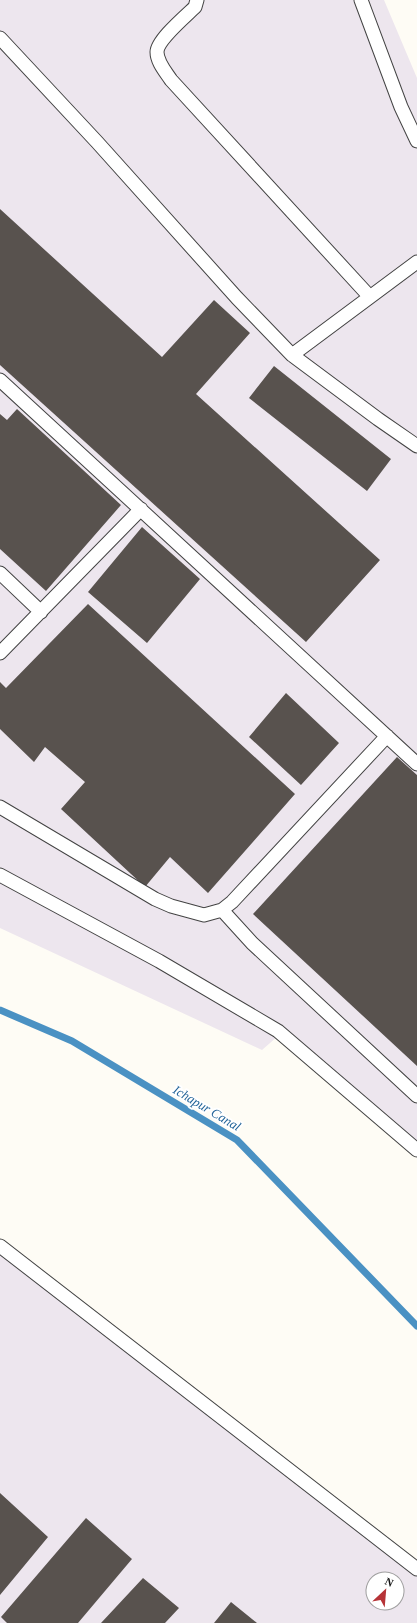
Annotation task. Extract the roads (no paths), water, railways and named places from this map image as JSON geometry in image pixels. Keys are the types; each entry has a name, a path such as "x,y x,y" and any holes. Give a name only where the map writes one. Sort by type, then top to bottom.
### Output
{"lane":[{"path":"197,0 195,7 163,40 157,51 159,62 171,80 370,297"},
{"path":"360,0 401,108 417,141"},
{"path":"0,38 98,142 237,298 292,355 417,446"},
{"path":"292,355 417,262"},
{"path":"0,380 417,764"},
{"path":"0,654 141,509"},
{"path":"0,573 41,612"},
{"path":"0,807 160,902 194,914 204,915 222,910 280,851 387,736"},
{"path":"0,875 159,961 278,1031 417,1150"},
{"path":"222,910 252,943 417,1096"},
{"path":"0,1246 417,1568"}],"waterway":[{"name":"Ichapur Canal","path":"0,1010 72,1041 237,1140 417,1326"}]}
